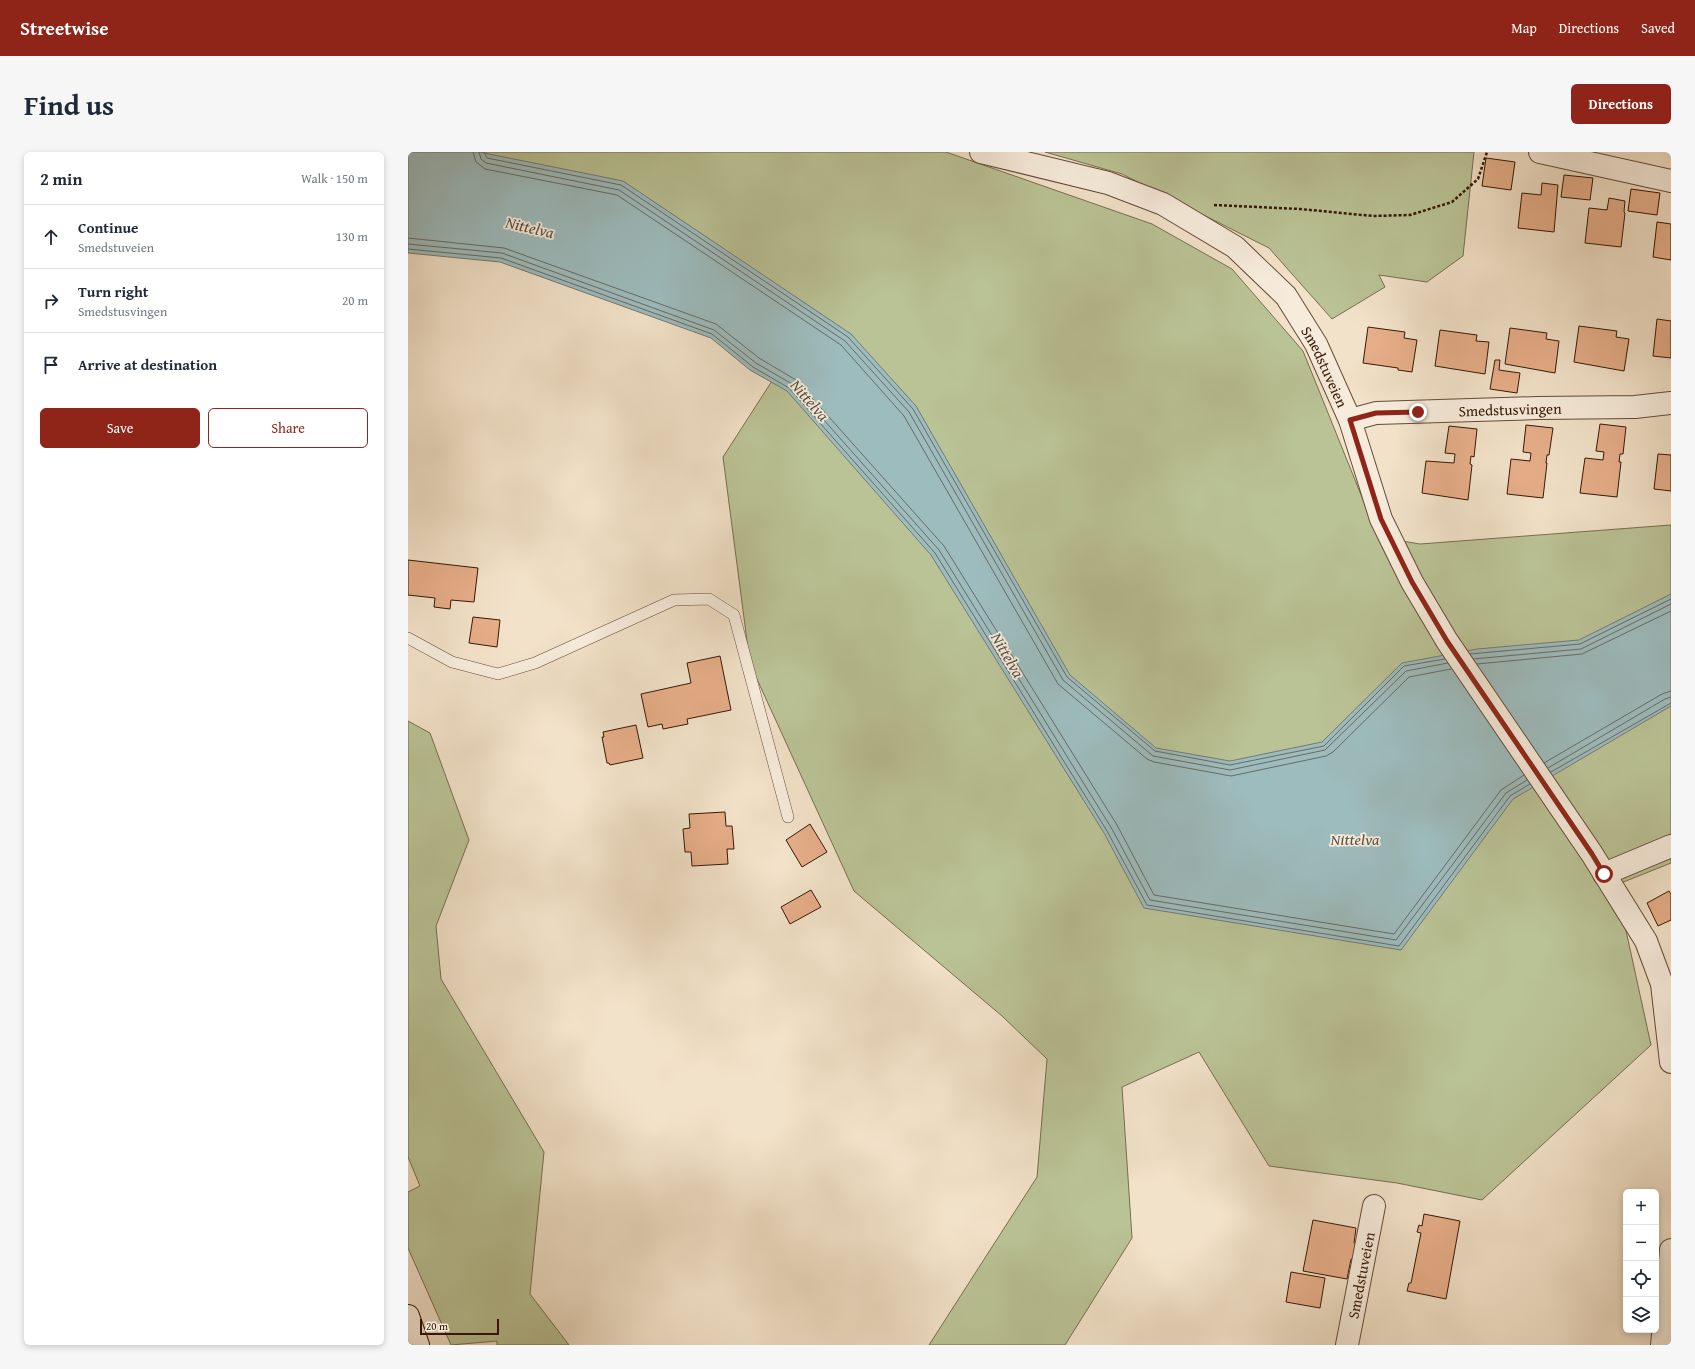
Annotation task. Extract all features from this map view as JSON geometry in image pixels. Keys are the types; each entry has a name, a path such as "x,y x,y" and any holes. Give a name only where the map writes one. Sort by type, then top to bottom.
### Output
{"street":[{"name":"Smedstuveien","path":"981,152 1108,183 1163,204 1235,247 1286,296 1316,344 1350,420 1381,519 1412,582 1447,641 1592,854 1646,941 1662,984 1671,1062"},
{"path":"1540,152 1671,181"},
{"name":"Smedstusvingen","path":"1350,420 1376,413 1538,408 1635,407 1671,402"},
{"path":"1604,874 1671,846"},
{"name":"Smedstuveien","path":"1347,1345 1374,1206"},
{"path":"1662,1345 1671,1250"},
{"path":"408,1316 418,1345"}],"lane":[{"path":"408,638 452,662 498,674 535,663 674,600 709,599 734,614 788,817"}],"path":[{"path":"1211,205 1300,209 1373,216 1410,215 1452,202 1478,179 1487,152"}],"green space":[{"path":"408,152 946,152 1152,224 1232,269 1303,351 1378,537 1420,544 1671,525 1671,863 1616,885 1651,1045 1482,1200 1397,1183 1269,1166 1199,1052 1122,1087 1132,1238 1065,1345 929,1345 1037,1177 1047,1059 1002,1016 854,891 750,664 723,457 781,367"},
{"path":"1045,152 1474,152 1463,256 1427,282 1379,275 1385,287 1332,319 1269,248 1122,174"},
{"path":"408,721 430,733 469,840 436,926 441,979 544,1152 530,1294 569,1345 497,1345 497,1341 451,1345 408,1248 408,1192 420,1186 408,1157"}],"water":[{"name":"Nittelva","path":"408,152 479,152 623,181 851,334 916,406 1070,675 1156,748 1230,761 1322,742 1402,663 1477,649 1579,640 1671,594 1671,706 1513,799 1401,950 1144,908 1104,833 931,555 787,391 750,370 711,338 500,262 408,253"}],"building":[{"path":"1486,158 1515,162 1511,190 1482,186"},
{"path":"1564,175 1593,178 1590,200 1561,197"},
{"path":"1542,183 1558,185 1554,232 1518,228 1522,193 1541,195"},
{"path":"1631,189 1660,193 1657,215 1628,211"},
{"path":"1609,198 1625,201 1621,247 1585,243 1589,208 1607,210"},
{"path":"1657,222 1671,224 1671,260 1653,257"},
{"path":"1657,319 1671,321 1671,358 1653,356"},
{"path":"1579,326 1617,331 1616,337 1629,339 1624,371 1574,362"},
{"path":"1368,327 1405,332 1404,338 1417,340 1412,372 1398,370 1398,368 1363,363"},
{"path":"1510,328 1547,333 1546,339 1559,341 1555,373 1505,364"},
{"path":"1440,330 1477,335 1476,341 1489,342 1485,374 1435,366"},
{"path":"1495,360 1500,360 1499,370 1520,373 1517,393 1490,389"},
{"path":"1600,424 1626,427 1623,454 1620,454 1619,462 1621,462 1617,497 1580,493 1585,458 1603,460 1604,452 1596,451"},
{"path":"1526,425 1553,428 1549,455 1547,455 1543,498 1507,494 1511,459 1530,461 1531,453 1523,452"},
{"path":"1449,426 1477,429 1474,457 1471,456 1470,464 1472,465 1468,500 1422,493 1426,461 1454,463 1455,454 1445,453"},
{"path":"1658,454 1671,455 1671,491 1654,489"},
{"path":"408,560 478,568 474,602 451,600 450,609 434,607 435,598 408,595"},
{"path":"473,617 500,620 497,647 469,643"},
{"path":"720,656 731,710 687,719 688,724 663,729 662,724 648,727 641,694 691,683 687,663"},
{"path":"636,725 643,758 610,765 607,763 602,737 604,737 603,732"},
{"path":"725,812 726,826 732,826 734,849 727,849 728,864 692,866 691,852 685,852 683,829 690,828 689,814"},
{"path":"810,824 827,852 802,867 786,840"},
{"path":"811,890 821,907 790,924 781,907"},
{"path":"1669,891 1671,894 1671,920 1658,926 1647,903"},
{"path":"1424,1214 1460,1221 1446,1299 1407,1291 1409,1283 1411,1283 1421,1233 1417,1232 1419,1225 1422,1226"},
{"path":"1313,1220 1356,1228 1354,1243 1359,1245 1356,1260 1351,1259 1347,1279 1303,1271"},
{"path":"1291,1272 1325,1278 1320,1308 1286,1302"}],"route":[{"path":"1418,412 1376,413 1350,420 1381,519 1412,582 1447,641 1592,854 1604,874"}]}
